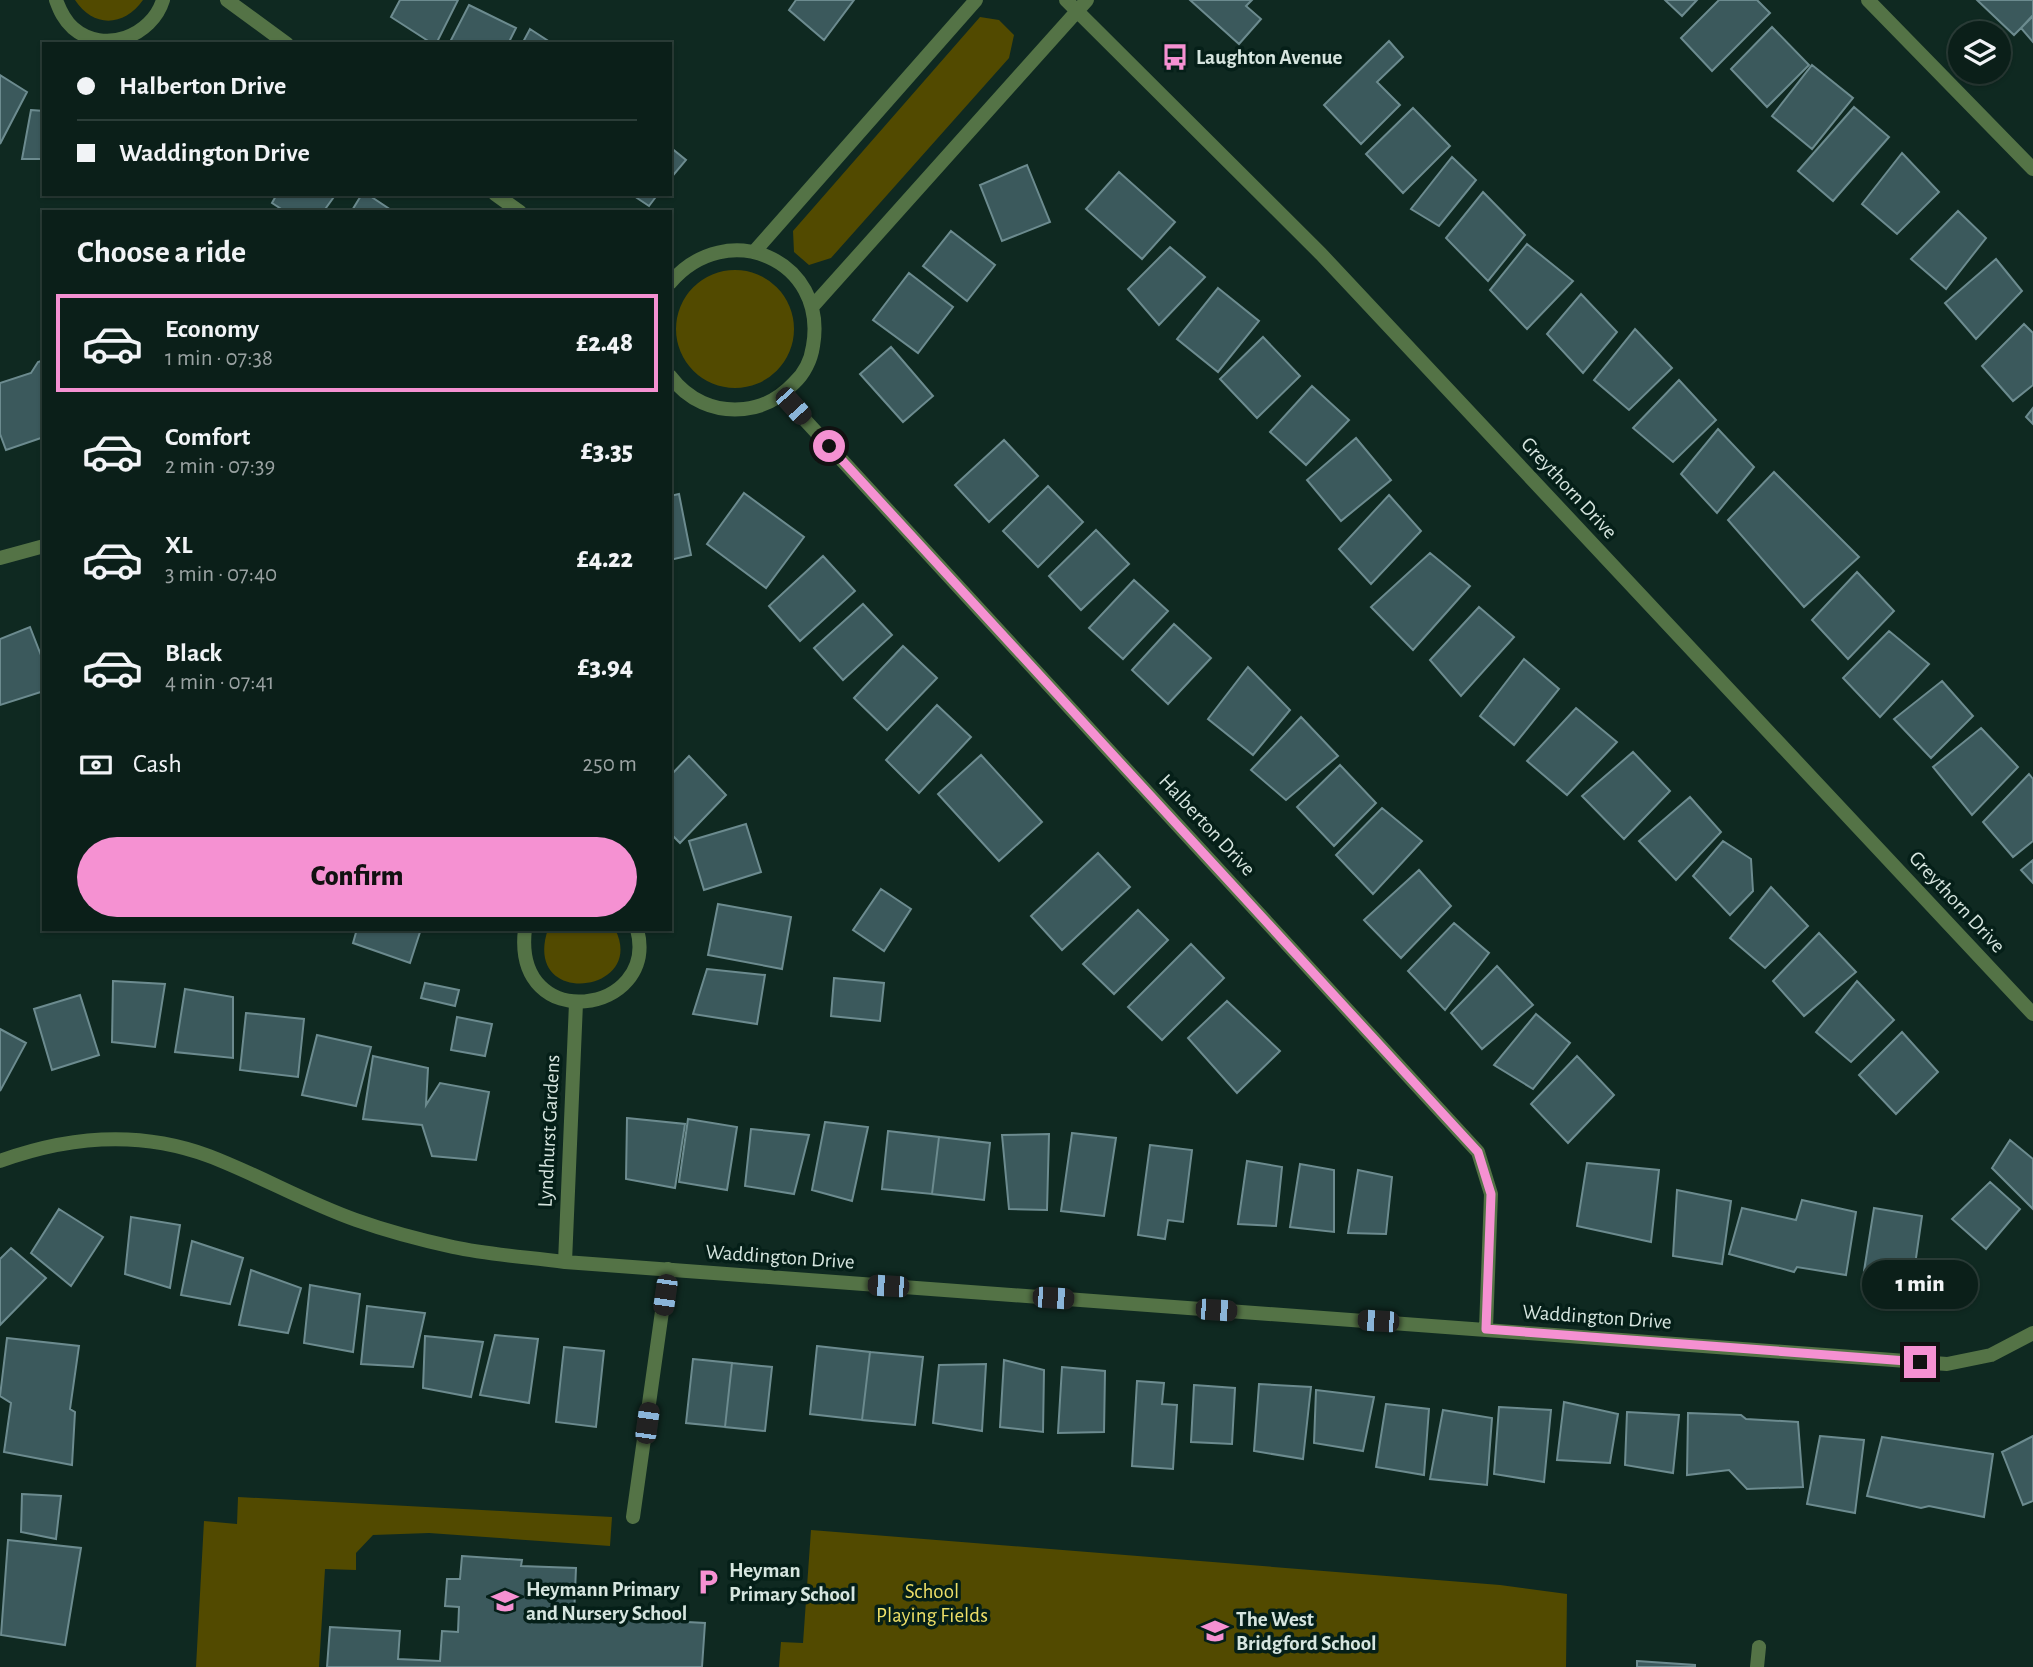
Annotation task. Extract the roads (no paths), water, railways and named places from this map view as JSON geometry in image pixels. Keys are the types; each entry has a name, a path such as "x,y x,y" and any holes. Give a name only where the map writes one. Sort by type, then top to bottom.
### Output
{"street":[{"path":"55,0 62,15 75,29 92,38 112,41 132,37 148,26 160,10 163,0"},
{"path":"227,0 284,42"},
{"path":"754,252 976,0"},
{"name":"Greythorn Drive","path":"1066,0 1083,5 1321,254 2033,1014"},
{"path":"1868,0 2033,169"},
{"path":"812,307 1083,5"},
{"path":"498,196 517,210"},
{"path":"672,280 682,268 704,256 728,250 754,252 773,259 790,271 804,288 812,307 816,331 811,356 800,378 782,395 757,408 729,411 702,404 673,387"},
{"name":"Halberton Drive","path":"782,395 1478,1152 1491,1194 1486,1329"},
{"path":"0,558 42,547"},
{"path":"525,931 523,950 528,970 548,992 557,998 576,1003 596,1001 615,992 630,978 638,959 637,931"},
{"name":"Lyndhurst Gardens","path":"565,1262 576,1003"},
{"name":"Waddington Drive","path":"0,1161 65,1143 111,1138 156,1141 208,1156 318,1206 358,1221 455,1248 565,1262 1947,1364 1991,1355 2033,1333"},
{"path":"633,1517 668,1269"},
{"path":"1756,1667 1759,1647"}],"place":[{"name":"Laughton Avenue","path":"1175,57"},
{"name":"Heyman Primary School","path":"708,1582"},
{"name":"Heymann Primary and Nursery School","path":"505,1601"},
{"name":"The West Bridgford School","path":"1215,1631"}],"park label":[{"name":"School Playing Fields","path":"932,1603"}]}
